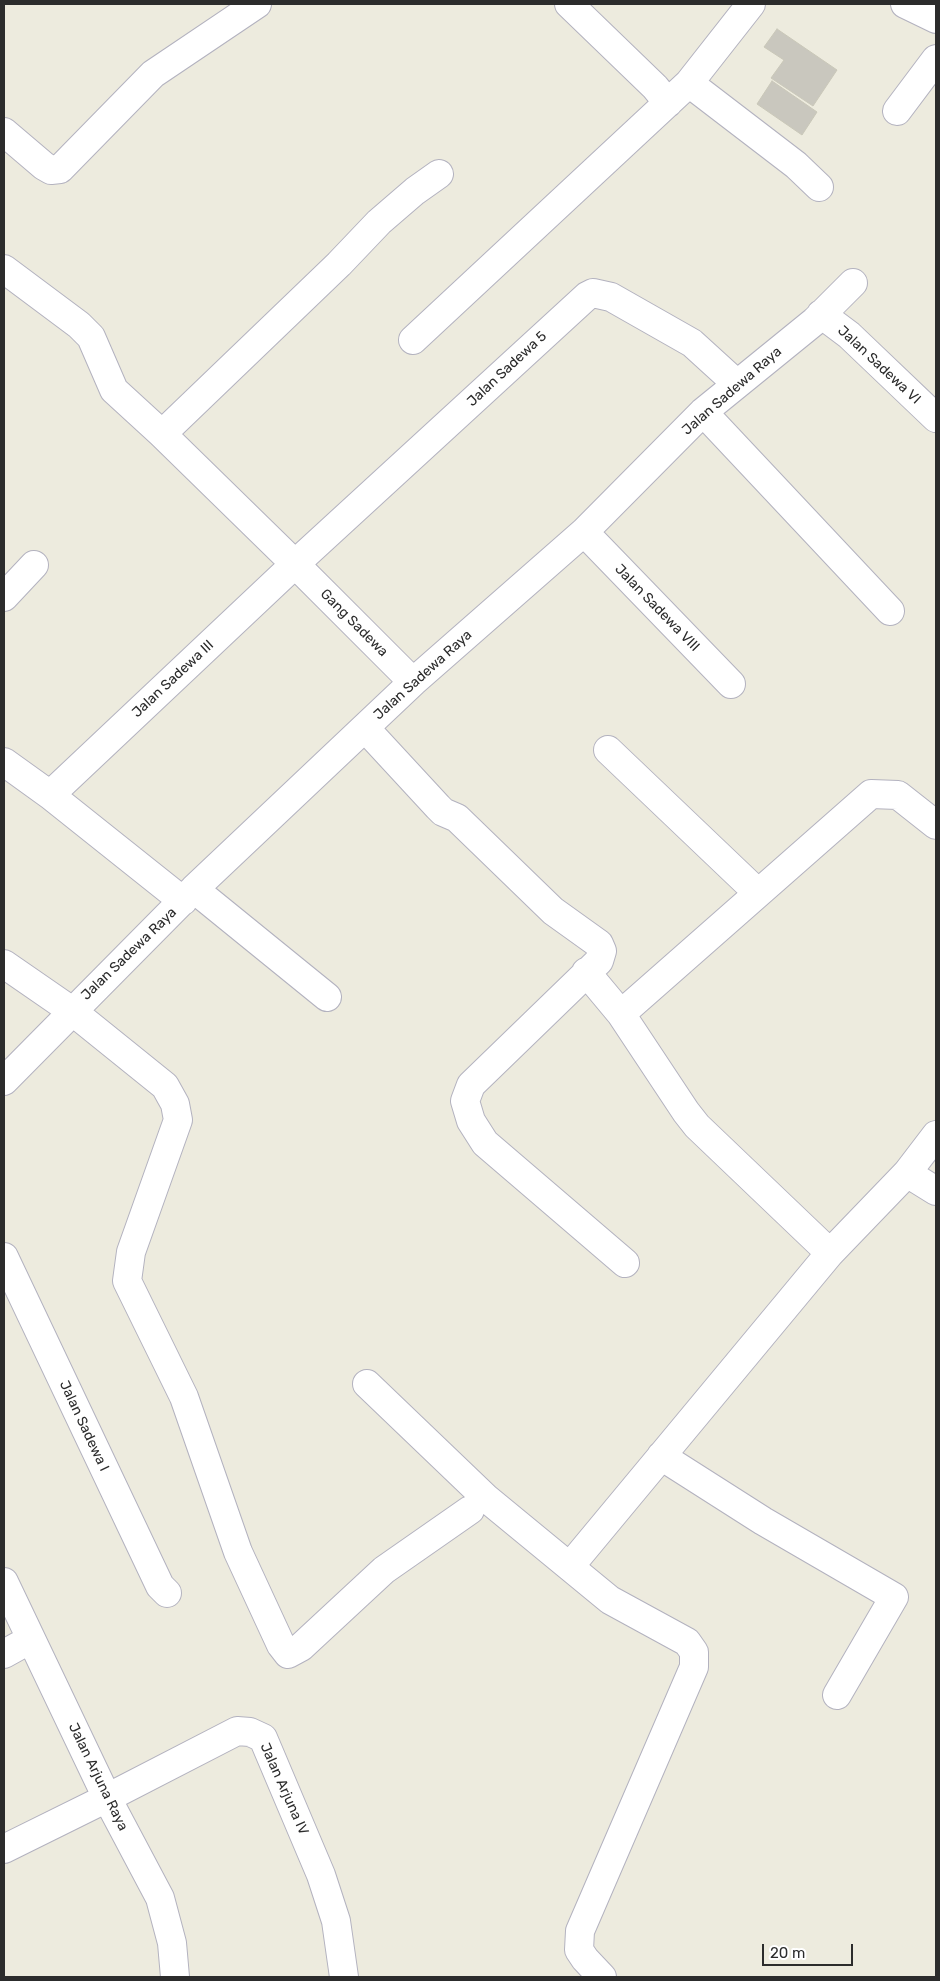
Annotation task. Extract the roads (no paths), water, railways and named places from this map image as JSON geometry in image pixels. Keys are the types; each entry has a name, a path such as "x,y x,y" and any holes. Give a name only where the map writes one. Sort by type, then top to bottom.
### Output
{"street":[{"path":"4,132 44,166 52,170 60,169 153,74 257,4"},
{"path":"569,4 655,87 668,102"},
{"path":"413,340 689,83 751,4"},
{"path":"904,4 936,19"},
{"path":"897,111 936,59"},
{"path":"689,83 796,165 819,187"},
{"path":"162,434 339,264 378,222 439,174"},
{"name":"Gang Sadewa","path":"4,269 79,325 90,336 114,390 162,434 413,682"},
{"name":"Jalan Sadewa Raya","path":"4,1081 189,895 413,682 584,532 703,412 821,314 853,282"},
{"name":"Jalan Sadewa 5","path":"295,564 590,294 602,294 620,302 692,343 737,384"},
{"name":"Jalan Sadewa VI","path":"821,314 848,335 936,418"},
{"path":"703,412 890,611"},
{"name":"Jalan Sadewa VIII","path":"584,532 730,684"},
{"name":"Jalan Sadewa III","path":"50,795 295,564"},
{"path":"4,597 34,565"},
{"path":"365,728 443,812 457,818 553,911 599,944 602,951 599,961 471,1085 465,1101 471,1122 485,1142 625,1263"},
{"path":"608,750 757,892"},
{"path":"4,762 327,997"},
{"path":"621,1014 757,892 871,794 898,795 936,825"},
{"path":"4,964 72,1011 165,1086 176,1104 178,1120 131,1252 127,1281 184,1397 238,1552 281,1645 288,1654 301,1647 384,1570 470,1510"},
{"path":"586,972 621,1014 697,1126 830,1253"},
{"path":"571,1565 830,1253 907,1173 936,1135"},
{"path":"907,1173 936,1190"},
{"name":"Jalan Sadewa I","path":"4,1257 156,1577 167,1594"},
{"path":"367,1384 486,1498 571,1565 610,1600 687,1642 694,1652 694,1667 580,1931 579,1950 602,1977"},
{"path":"661,1456 763,1521 894,1597 836,1695"},
{"name":"Jalan Arjuna Raya","path":"4,1582 107,1798 160,1898 172,1943 175,1977"},
{"path":"4,1654 31,1639"},
{"name":"Jalan Arjuna IV","path":"107,1798 237,1731 250,1732 263,1738 321,1875 336,1921 344,1977"},
{"path":"4,1849 107,1798"}]}
